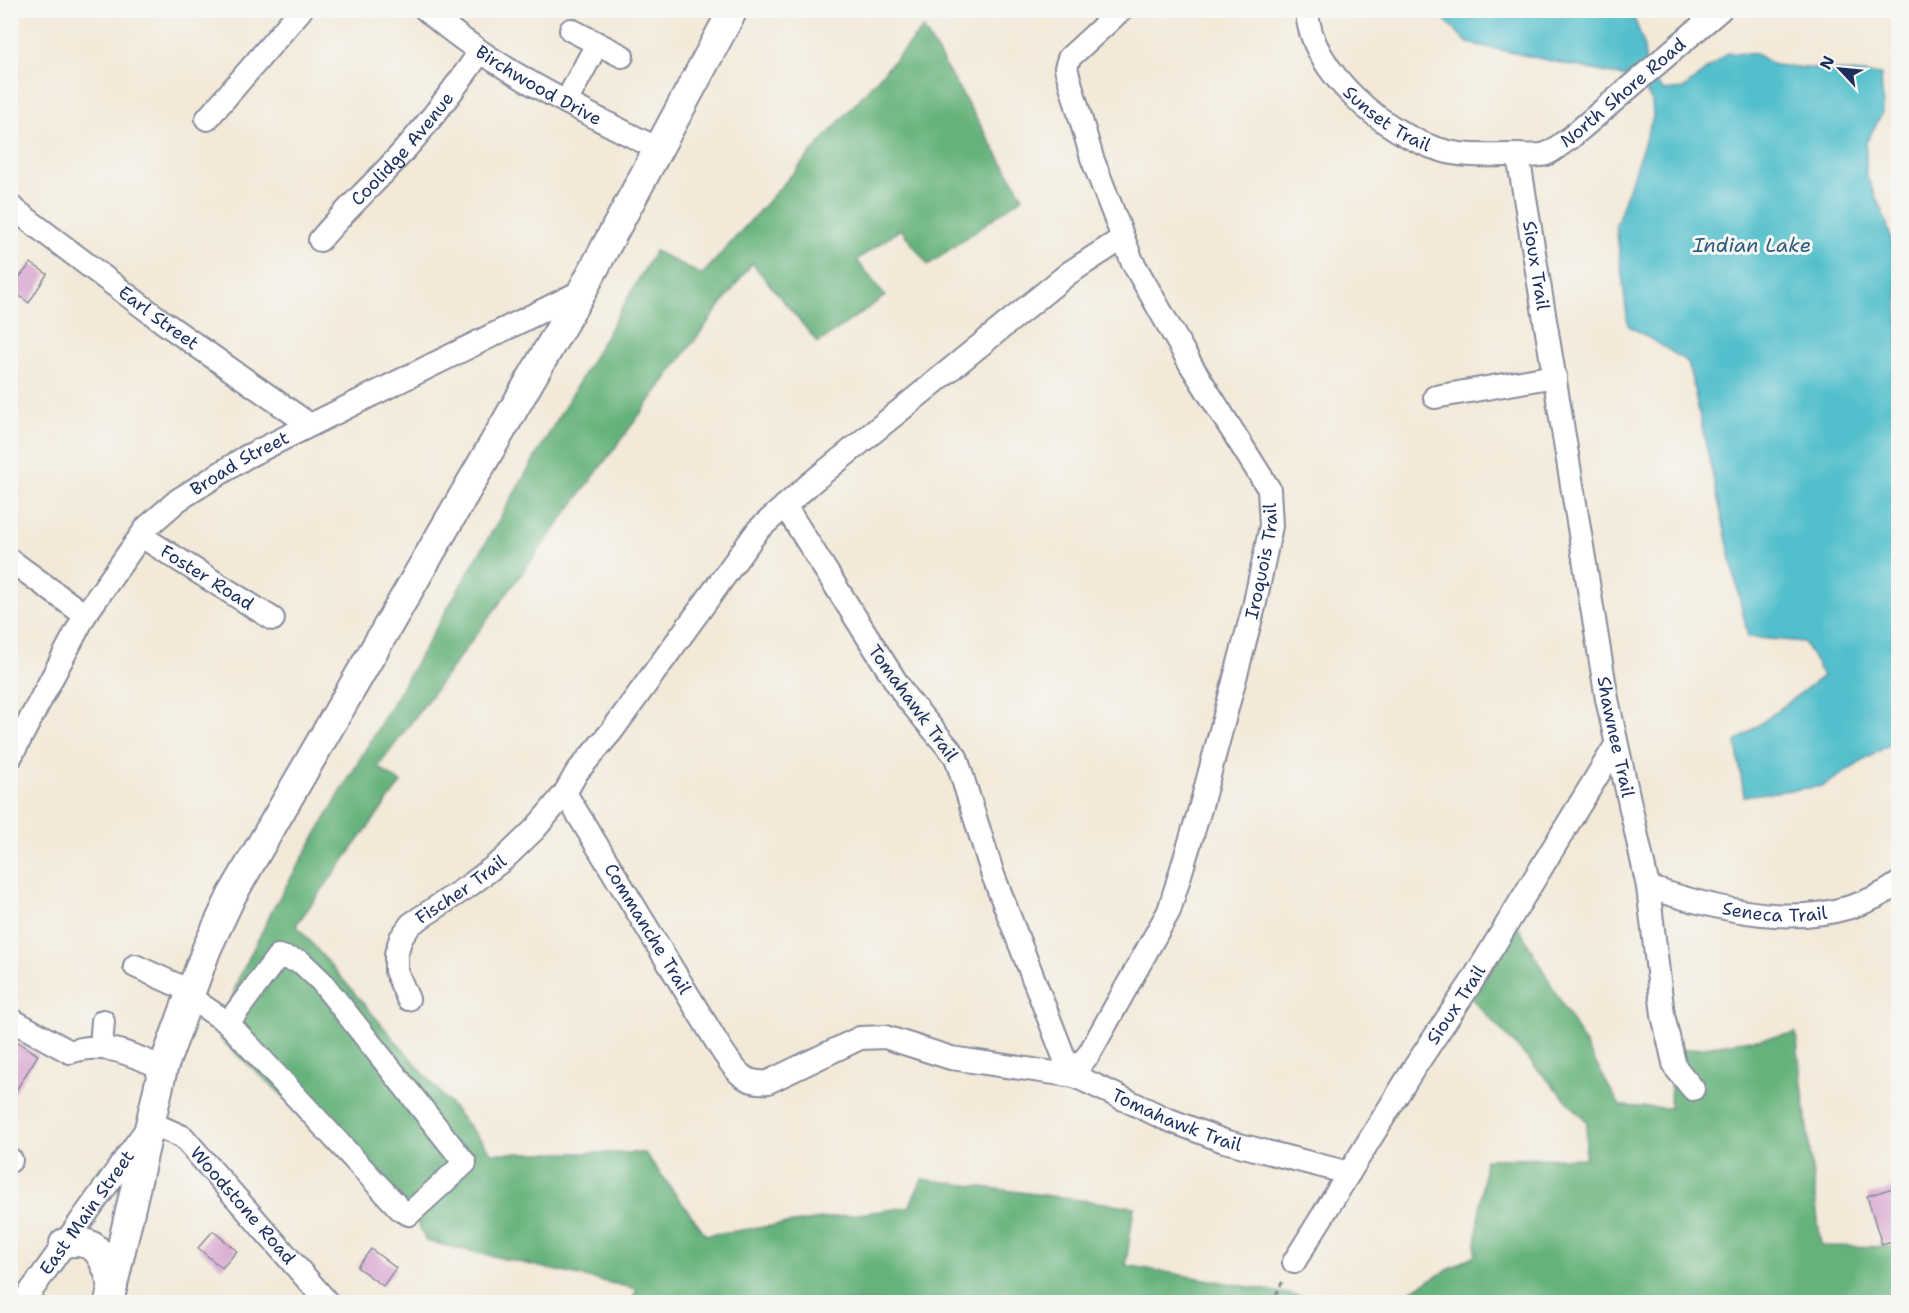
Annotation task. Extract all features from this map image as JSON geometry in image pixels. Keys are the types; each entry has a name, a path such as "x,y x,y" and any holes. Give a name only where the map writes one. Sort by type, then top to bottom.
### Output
{"main road":[{"path":"111,1294 163,1068 207,948 253,857 582,291 660,150 733,10"},
{"path":"64,1244 79,1241 92,1246 101,1253 111,1294"}],"street":[{"path":"207,119 301,10"},
{"name":"Birchwood Drive","path":"426,10 480,52 522,79 660,150"},
{"name":"Iroquois Trail","path":"1071,1075 1089,1054 1169,910 1200,809 1254,607 1271,526 1269,489 1185,355 1132,261 1092,158 1066,68 1069,58 1121,10"},
{"name":"Sunset Trail","path":"1307,10 1315,40 1326,63 1359,103 1387,123 1440,150 1466,155 1518,155"},
{"name":"North Shore Road","path":"1518,155 1545,154 1569,139 1720,10"},
{"path":"571,30 622,56"},
{"path":"566,102 597,44"},
{"name":"Coolidge Avenue","path":"320,240 350,205 399,156 446,100 480,52"},
{"name":"Sioux Trail","path":"1518,155 1555,376"},
{"name":"Earl Street","path":"10,206 163,322 310,425"},
{"path":"565,792 577,772 611,732 758,530 1069,273 1123,238"},
{"name":"Broad Street","path":"10,758 85,615 141,536 178,500 246,457 582,291"},
{"path":"1435,397 1555,376"},
{"name":"Shawnee Trail","path":"1555,376 1616,745 1648,887 1663,1015 1675,1067 1693,1089"},
{"name":"Tomahawk Trail","path":"785,506 905,696 956,757 993,875 1071,1075 1164,1118 1224,1141 1349,1173"},
{"name":"Foster Road","path":"141,536 273,619"},
{"path":"10,560 85,615"},
{"name":"Sioux Trail","path":"1294,1262 1414,1068 1472,983 1616,745"},
{"name":"Commanche Trail","path":"565,792 721,1050 743,1078 751,1082 768,1082 860,1038 877,1035 951,1058 1071,1075"},
{"name":"Fischer Trail","path":"408,999 396,971 396,954 401,938 411,924 504,859 535,829 565,792"},
{"name":"Seneca Trail","path":"1648,887 1740,911 1800,916 1859,905 1899,885"},
{"path":"135,966 189,993 228,1023 401,1210 409,1214 465,1163 321,981 301,962 278,956 228,1023"},
{"path":"10,1019 70,1052 84,1047 101,1047 132,1055 163,1068"},
{"path":"101,1047 104,1021"},
{"name":"East Main Street","path":"23,1302 151,1124"},
{"name":"Woodstone Road","path":"151,1124 169,1129 183,1137 327,1302"}],"path":[{"path":"1272,1302 1294,1262"}],"green space":[{"path":"923,28 1023,197 928,265 901,229 857,260 885,296 818,343 752,263 378,767 401,783 296,925 492,1153 645,1153 706,1235 909,1207 922,1179 1134,1207 1126,1265 1333,1302 631,1302 637,1289 426,1241 413,1212 220,1039 237,982 274,907 655,251 702,275"},
{"path":"1517,924 1620,1106 1670,1108 1672,1052 1796,1033 1821,1246 1898,1247 1898,1302 1390,1302 1475,1255 1485,1159 1585,1158 1587,1122 1472,999"}],"water":[{"name":"Indian Lake","path":"1436,11 1631,11 1643,41 1647,73 1664,91 1683,89 1727,53 1756,54 1774,65 1881,75 1883,112 1866,143 1866,174 1886,221 1898,264 1898,739 1823,786 1744,796 1736,742 1823,676 1804,642 1748,637 1688,362 1628,325 1616,225 1653,117 1652,102 1640,80 1468,43"}],"building":[{"path":"31,263 47,274 29,303 10,289"},
{"path":"10,1037 38,1055 10,1100"},
{"path":"1896,1187 1899,1195 1899,1240 1882,1245 1867,1196"},
{"path":"213,1231 237,1251 222,1268 198,1248"},
{"path":"371,1249 396,1268 383,1286 357,1267"}]}
